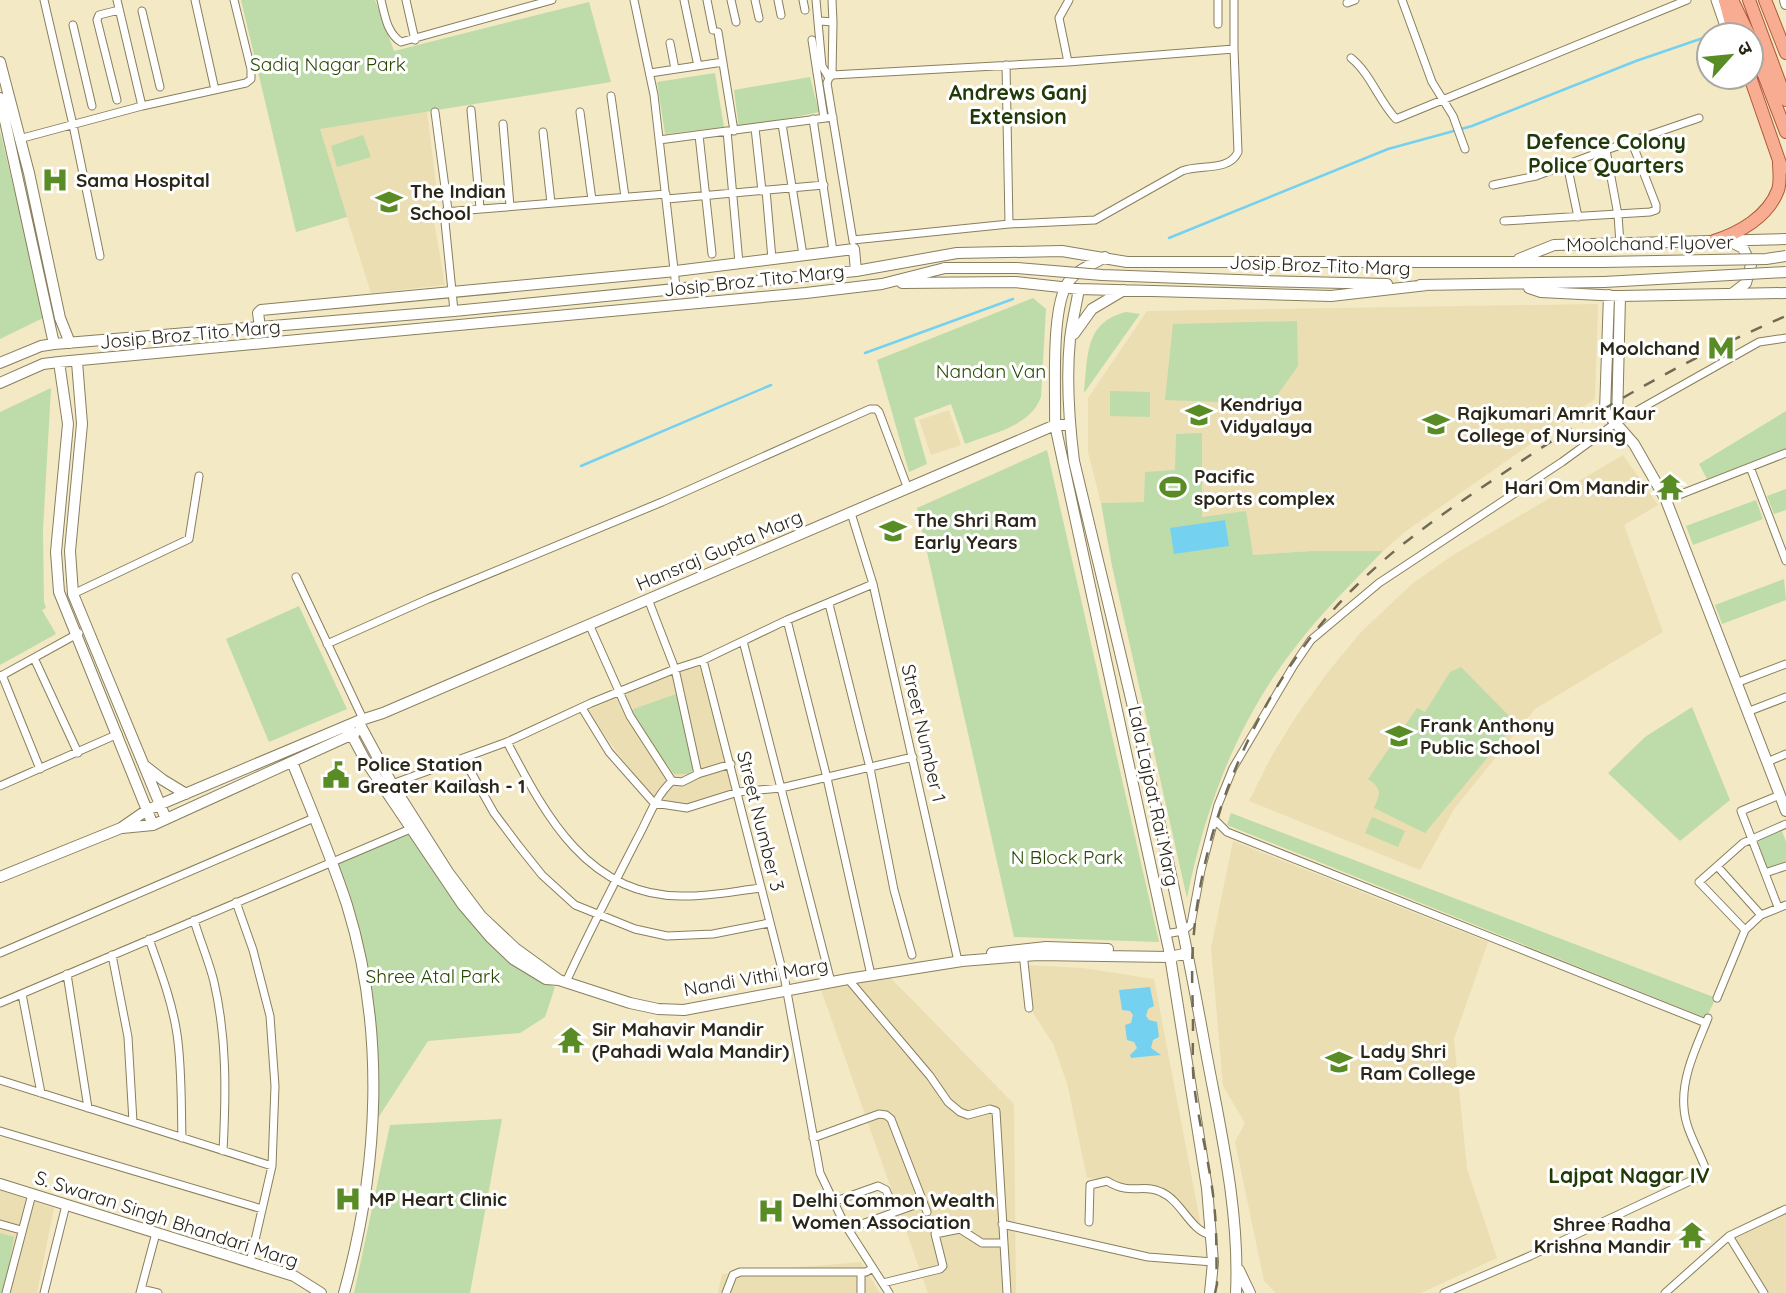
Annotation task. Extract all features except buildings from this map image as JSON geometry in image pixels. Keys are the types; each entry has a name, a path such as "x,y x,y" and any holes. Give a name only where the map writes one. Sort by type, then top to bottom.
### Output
{"main road":[{"path":"1725,0 1730,21"},
{"path":"1732,0 1742,21"},
{"path":"1749,0 1786,100"},
{"path":"1765,0 1786,53"},
{"path":"0,62 29,173 60,318 70,343"},
{"path":"1765,77 1786,132"},
{"path":"1755,91 1786,179"},
{"path":"0,98 54,344"},
{"path":"1719,241 1735,234 1767,208 1778,191 1779,162"},
{"path":"1513,262 1554,245 1786,239"},
{"path":"1719,241 1743,248 1751,265 1749,278 1742,288 1724,294"},
{"path":"260,327 258,313 261,310 676,271 833,251 854,244 856,271"},
{"path":"1039,285 1040,250"},
{"name":"Josip Broz Tito Marg","path":"0,363 41,346 54,344 454,311 856,271 957,253 1062,251 1128,262 1513,262"},
{"name":"Moolchand Flyover","path":"1513,262 1752,260 1786,256"},
{"path":"1065,288 1079,271 1105,257"},
{"name":"Josip Broz Tito Marg","path":"0,383 43,364 59,362 806,293 882,284 945,268 1017,268 1102,275 1264,281 1516,285"},
{"name":"Moolchand Flyover","path":"1516,285 1786,272"},
{"path":"882,284 1015,282 1079,289 1331,296 1427,285"},
{"path":"1039,285 1050,292 1059,309"},
{"path":"1516,285 1541,292 1614,296 1786,293"},
{"name":"Lala Lajpat Rai Marg","path":"1065,288 1059,309 1055,425 1170,954 1207,1188 1213,1262 1210,1293"},
{"name":"Lala Lajpat Rai Marg","path":"1079,289 1070,339 1069,425 1074,461 1187,949 1233,1203 1236,1293"},
{"path":"1070,339 1092,309 1125,289"},
{"path":"1614,296 1605,411 1617,422 1639,452 1666,500 1747,712 1781,791 1786,811"},
{"path":"59,362 68,424 56,552 59,592 153,825"},
{"path":"78,362 82,424 70,551 73,594 166,819"},
{"name":"Hansraj Gupta Marg","path":"121,828 153,825 292,762 383,713 1055,425 1069,425"},
{"path":"57,568 71,567"},
{"name":"Hansraj Gupta Marg","path":"0,877 121,828 147,810 356,726"},
{"name":"Nandi Vithi Marg","path":"356,726 462,904 491,938 526,968 546,979 563,981 630,1003 658,1009 684,1010 871,975 1023,953 1170,954 1187,949"},
{"name":"Nandi Vithi Marg","path":"356,726 365,760 416,827"},
{"path":"292,762 332,862 356,939 372,1041 374,1118 366,1186 344,1293"},
{"path":"143,764 186,794"},
{"path":"1131,774 1146,771"},
{"path":"1136,799 1152,795"},
{"name":"S. Swaran Singh Bhandari Marg","path":"0,1184 294,1276 321,1293"},
{"path":"1237,1268 1251,1293"}],"street":[{"path":"44,0 100,256"},
{"path":"117,0 142,106"},
{"path":"195,0 215,90"},
{"path":"19,139 142,106 246,83 251,79 251,69 234,0"},
{"path":"381,0 388,27 393,37 401,42 552,0"},
{"path":"406,0 415,40"},
{"path":"634,0 650,73 676,287"},
{"path":"684,0 698,66"},
{"path":"707,0 723,62 739,263"},
{"path":"731,0 736,22"},
{"path":"755,0 759,18"},
{"path":"778,0 781,15"},
{"path":"803,0 805,10"},
{"path":"817,0 822,66 830,77"},
{"path":"832,0 830,77 827,83 854,244 1009,224 1096,220 1182,171 1192,167 1228,164 1235,159 1238,152 1234,0"},
{"path":"1068,62 1059,18 1069,0"},
{"path":"1217,0 1218,24"},
{"path":"1347,3 1355,0"},
{"path":"1402,0 1432,82 1453,116 1465,149"},
{"path":"1351,58 1358,63 1396,119 1687,0"},
{"path":"1715,0 1722,21"},
{"path":"117,100 97,20 99,15 119,10"},
{"path":"142,11 160,87"},
{"path":"820,21 833,22"},
{"path":"73,25 92,106"},
{"path":"812,40 824,118"},
{"path":"670,43 675,69"},
{"path":"830,77 1234,49"},
{"path":"650,73 723,62"},
{"path":"1006,65 1009,224"},
{"path":"1753,91 1757,97"},
{"path":"611,96 625,197"},
{"path":"471,110 480,208"},
{"path":"580,112 592,200"},
{"path":"435,113 448,210"},
{"path":"659,140 833,117"},
{"path":"1493,185 1536,176 1699,118"},
{"path":"813,119 833,251"},
{"path":"503,124 510,206"},
{"path":"782,124 803,255"},
{"path":"755,128 772,259"},
{"path":"543,132 551,203"},
{"path":"699,135 712,254"},
{"path":"1504,221 1618,215 1656,210 1631,140"},
{"path":"1606,150 1618,215 1620,244"},
{"path":"1567,164 1578,217"},
{"path":"454,311 443,214 448,210 625,197 706,196 824,185"},
{"path":"1166,934 1183,930 1191,924 1214,820 1233,768 1274,696 1311,640 1379,583 1562,462 1617,422 1759,342 1786,338"},
{"path":"327,644 662,502 870,409 879,412 908,489"},
{"path":"1666,500 1786,453"},
{"path":"1750,467 1786,561"},
{"path":"73,594 189,539 199,476"},
{"name":"Street Number 1","path":"851,513 873,584 960,961"},
{"path":"296,577 327,644 356,726"},
{"path":"392,784 507,742 675,668 703,660 787,620 873,584"},
{"path":"648,599 675,668 698,774"},
{"path":"829,604 870,768 894,890 912,956"},
{"path":"787,620 827,778 871,975"},
{"path":"589,624 630,716 672,781"},
{"path":"40,769 1,676 89,629"},
{"path":"743,641 831,982"},
{"path":"34,658 78,752"},
{"name":"Street Number 3","path":"703,660 787,990 820,1173 848,1229 888,1292"},
{"path":"1736,683 1786,664"},
{"path":"1747,712 1786,697"},
{"path":"582,708 609,752 654,803 687,808 738,792 781,788 913,757"},
{"path":"0,786 118,734"},
{"path":"507,742 541,806 573,848 615,881 641,891 681,897 761,888"},
{"path":"1767,762 1786,754"},
{"path":"463,758 494,813 542,875 575,905 635,929 667,936 713,934 769,923"},
{"path":"672,781 682,782 731,764"},
{"path":"563,981 638,839 654,803 672,781"},
{"path":"1717,998 1745,930 1761,915 1782,906 1765,873 1741,811 1781,791"},
{"path":"0,953 314,818"},
{"path":"1214,820 1227,832 1707,1021 1690,1065 1684,1108 1706,1170 1703,1175 1444,1293"},
{"path":"1745,930 1699,882 1751,838 1786,824"},
{"path":"0,1003 416,827"},
{"path":"1717,866 1761,915"},
{"path":"1765,873 1786,866"},
{"path":"236,902 253,950 270,1016 275,1086 272,1166 250,1262"},
{"path":"194,920 214,981 220,1013 225,1057 223,1151"},
{"path":"149,939 168,994 177,1031 182,1138"},
{"path":"1023,953 1029,1007"},
{"path":"111,955 128,1037 133,1122"},
{"path":"67,974 88,1108"},
{"path":"848,979 930,1076 948,1102 968,1115 990,1109 996,1111 1007,1293"},
{"path":"22,993 41,1093"},
{"path":"0,1080 272,1166"},
{"path":"813,1138 879,1114 886,1115 891,1119 927,1212"},
{"path":"0,1131 262,1209"},
{"path":"1089,1222 1090,1185 1107,1181 1123,1190 1160,1191 1204,1234 1211,1235"},
{"path":"833,1202 878,1186 886,1190 895,1211"},
{"path":"6,1293 32,1194"},
{"path":"848,1229 923,1202"},
{"path":"44,1293 66,1205"},
{"path":"1665,1293 1729,1236 1786,1209"},
{"path":"0,1224 21,1230"},
{"path":"1002,1224 1148,1257 1213,1262"},
{"path":"883,1283 940,1269 943,1266 934,1234 960,1229 982,1244 1003,1243"},
{"path":"156,1233 140,1291 158,1293"},
{"path":"1729,1236 1764,1293"},
{"path":"726,1293 733,1275 740,1272 861,1272 873,1268"},
{"path":"861,1272 861,1293"}],"shaded area":[{"name":"The Indian School","path":"427,111 438,201 431,204 445,285 371,293 319,129"},
{"path":"1598,304 1595,399 1406,531 1383,551 1312,551 1253,555 1202,517 1202,433 1175,471 1144,502 1101,503 1088,452 1088,398 1147,311"},
{"path":"949,410 961,445 931,455 919,420"},
{"path":"1623,455 1658,505 1624,525 1663,632 1535,709 1454,809 1420,870 1249,801 1271,757 1328,672 1361,632 1413,583 1453,555"},
{"path":"700,665 738,792 687,808 654,803 584,707 619,692"},
{"name":"Lady Shri Ram College","path":"1233,841 1488,942 1454,1039 1467,1169 1497,1258 1421,1293 1276,1293 1264,1281 1235,1142 1245,1123 1223,1086 1211,948"},
{"path":"1027,965 1083,968 1154,979 1201,1226 1163,1189 1119,1186 1110,1180 1087,1178 1067,1083 1053,1044 1032,1011"},
{"path":"885,972 1014,1104 1016,1293 928,1293 819,984"},
{"path":"0,1190 54,1208 37,1293 0,1293"},
{"path":"1786,1214 1786,1293 1769,1293 1735,1238"},
{"path":"861,1262 880,1293 718,1293 722,1274"}],"green space":[{"name":"Sadiq Nagar Park","path":"241,0 375,0 394,51 589,2 611,82 320,129 347,217 296,232"},
{"path":"715,73 724,127 665,134 657,82"},
{"path":"810,77 819,112 739,129 734,90"},
{"path":"0,131 45,317 0,339"},
{"path":"363,135 371,157 337,167 331,146"},
{"name":"Nandan Van","path":"1033,298 1046,309 1041,397 1036,407 1009,428 965,444 951,404 914,418 927,464 909,472 877,360"},
{"path":"1126,312 1140,314 1084,393 1088,354 1095,333 1112,317"},
{"path":"1297,321 1298,366 1271,404 1165,400 1173,324"},
{"path":"51,388 43,530 46,608 42,610 56,634 0,665 0,412"},
{"path":"1110,391 1150,392 1150,417 1110,416"},
{"path":"1786,411 1786,449 1707,479 1699,464"},
{"path":"1202,433 1202,517 1246,511 1253,555 1312,551 1383,551 1303,637 1255,707 1213,799 1187,898 1112,566 1101,503 1144,502 1145,472 1175,470 1176,434"},
{"name":"N Block Park","path":"1047,450 1159,942 1014,937 917,508"},
{"path":"1786,489 1786,510 1774,514 1767,496"},
{"path":"1756,500 1763,519 1693,545 1686,526"},
{"path":"1784,579 1786,600 1722,624 1715,605"},
{"path":"299,606 347,709 269,742 226,639"},
{"path":"1461,667 1516,723 1425,833 1374,808 1379,792 1368,779 1417,708 1425,712 1450,672"},
{"path":"676,694 694,769 689,774 674,774 628,711"},
{"path":"1692,707 1730,800 1680,841 1608,773 1645,737"},
{"path":"1231,813 1716,998 1706,1018 1227,825"},
{"path":"1372,817 1405,831 1398,847 1365,833"},
{"name":"Shree Atal Park","path":"410,831 438,876 492,946 514,964 555,987 545,1017 520,1033 428,1041 378,1118 373,1000 336,864"},
{"path":"1782,831 1786,842 1786,861 1767,868 1757,840"},
{"path":"502,1119 470,1293 354,1293 390,1125"},
{"path":"0,1233 14,1237 4,1293 0,1293"}],"water":[{"path":"1225,520 1229,546 1174,554 1170,528"},
{"path":"1150,987 1154,1006 1148,1009 1146,1016 1157,1022 1159,1037 1153,1040 1151,1048 1161,1055 1131,1058 1130,1055 1137,1048 1134,1042 1127,1040 1125,1025 1131,1023 1133,1015 1130,1011 1122,1010 1119,990"}],"waterway":[{"path":"1169,238 1388,149 1472,126 1636,61 1695,41"},
{"path":"865,353 1013,299"},
{"path":"581,466 771,385"}],"railway":[{"path":"1215,1293 1216,1231 1213,1198 1193,1077 1193,945 1209,848 1243,751 1266,705 1323,622 1374,569 1431,523 1544,446 1611,405 1715,349 1786,316"}],"place":[{"name":"Sama Hospital","path":"55,180"},
{"name":"The Indian School","path":"389,202"},
{"name":"Moolchand","path":"1721,348"},
{"name":"Kendriya Vidyalaya","path":"1199,415"},
{"name":"Rajkumari Amrit Kaur College of Nursing","path":"1436,424"},
{"name":"Pacific sports complex","path":"1173,487"},
{"name":"Hari Om Mandir","path":"1670,487"},
{"name":"The Shri Ram Early Years","path":"893,531"},
{"name":"Frank Anthony Public School","path":"1399,736"},
{"name":"Police Station Greater Kailash - 1","path":"336,775"},
{"name":"Sir Mahavir Mandir (Pahadi Wala Mandir)","path":"571,1040"},
{"name":"Lady Shri Ram College","path":"1339,1062"},
{"name":"MP Heart Clinic","path":"348,1199"},
{"name":"Delhi Common Wealth Women Association","path":"771,1211"},
{"name":"Shree Radha Krishna Mandir","path":"1692,1235"}],"district":[{"name":"Andrews Ganj Extension","path":"1018,104"},
{"name":"Defence Colony Police Quarters","path":"1606,153"},
{"name":"Lajpat Nagar IV","path":"1629,1175"}]}
